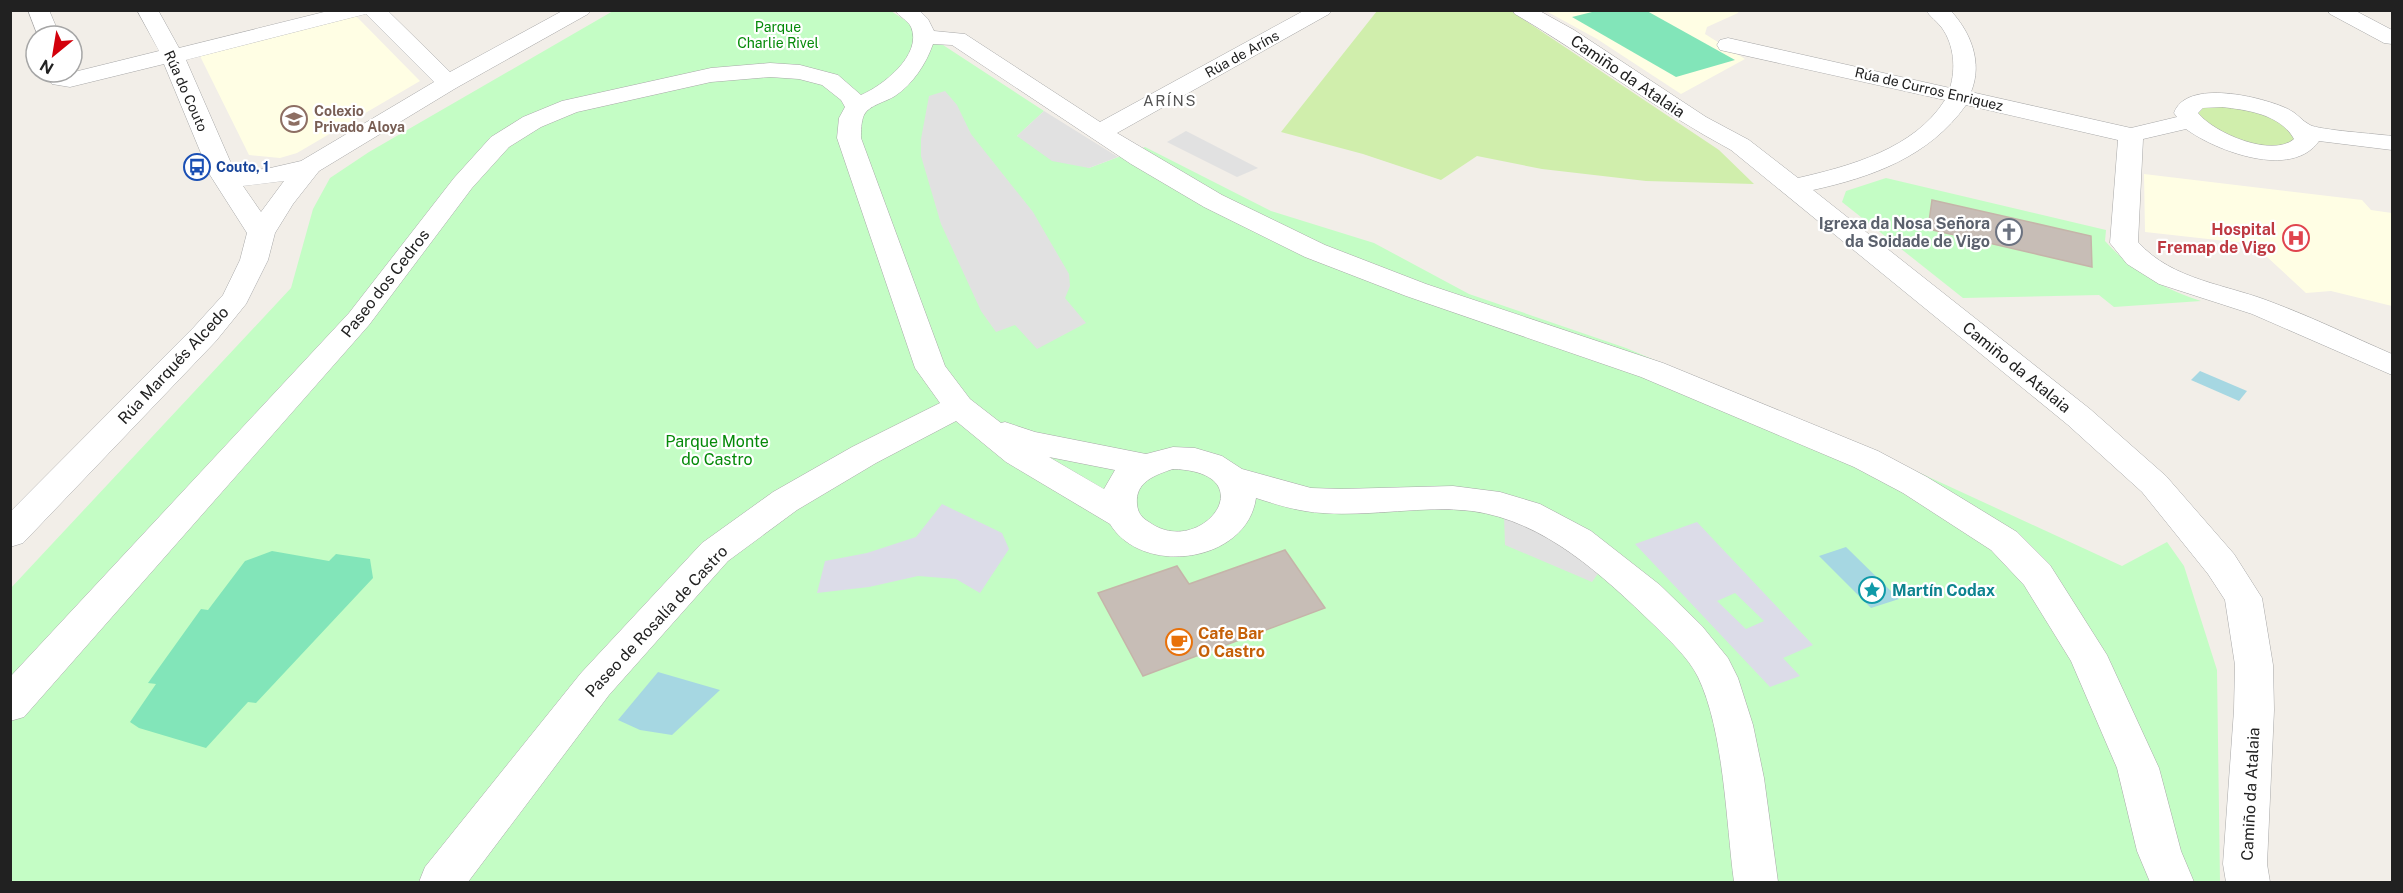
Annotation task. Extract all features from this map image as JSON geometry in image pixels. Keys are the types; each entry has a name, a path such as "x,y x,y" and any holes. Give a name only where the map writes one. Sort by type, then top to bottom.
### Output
{"street":[{"path":"84,77 358,10"},
{"path":"374,10 448,83"},
{"name":"Rúa Marqués Alcedo","path":"10,534 205,334 236,298 254,260 261,233 282,200 310,166 448,83 581,10"},
{"path":"905,10 922,26 923,37 914,62 905,77 887,91 856,108 849,123 851,144 930,368 972,416 1018,454 1120,514 1130,527 1158,542 1176,544 1210,537 1223,529 1233,518 1238,506 1238,494 1231,478"},
{"name":"Rúa de Aríns","path":"1099,133 1322,10"},
{"name":"Camiño da Atalaia","path":"1522,10 1566,35 1697,122 1740,145 1794,187 2079,417 2154,484 2221,564 2243,598 2254,665 2254,710 2245,864 2248,882"},
{"path":"1794,187 1854,172 1894,155 1929,132 1946,116 1960,96 1965,78 1965,54 1953,27 1936,10"},
{"path":"2337,10 2392,38"},
{"name":"Rúa do Couto","path":"153,12 223,175 261,233"},
{"path":"923,37 957,39 1099,133 1213,201 1315,251 1416,290 1642,366 1855,455 1915,485 2004,541 2037,575 2088,655 2138,768 2159,851 2172,882"},
{"name":"Rúa de Curros Enriquez","path":"1728,45 2131,135"},
{"name":"Paseo dos Cedros","path":"10,705 359,319 463,183 500,142 532,122 570,106 723,74 770,70 800,72 830,80 850,96 856,108"},
{"path":"2226,100 2264,108 2296,123 2305,132 2307,140 2303,147 2292,151 2276,152 2246,148 2216,139 2190,121 2186,113 2188,107 2196,102 2226,100"},
{"path":"2190,121 2131,135 2124,243 2135,258 2159,273 2187,286 2238,299 2392,365"},
{"path":"2305,132 2392,143"},
{"path":"223,175 233,178 266,177 310,166"},
{"path":"972,416 1029,442 1145,465"},
{"name":"Paseo de Rosalía de Castro","path":"441,882 595,684 715,552 795,495 864,455 972,416"},
{"path":"1120,514 1117,500 1121,486 1131,474 1158,460 1188,458 1206,463 1231,478 1281,494 1322,501 1447,498 1474,500 1508,507 1551,524 1623,573 1692,639 1718,677 1731,725 1742,781 1756,882"}],"shaded area":[{"path":"1546,11 1739,11 1707,27 1705,34 1745,59 1681,94 1597,39"},
{"name":"Colexio Privado Aloya","path":"354,14 420,81 297,153 280,158 249,155 199,54"},
{"path":"945,91 957,105 971,134 1033,212 1069,274 1070,286 1065,298 1086,323 1037,349 1015,325 996,332 981,311 941,224 921,156 921,139 929,96"},
{"path":"1044,111 1118,157 1089,168 1052,161 1017,136"},
{"path":"1186,131 1258,168 1237,177 1167,142"},
{"name":"Hospital Fremap de Vigo","path":"2144,174 2362,200 2371,210 2392,213 2392,306 2331,291 2306,293 2253,244 2145,232"},
{"path":"942,504 1002,533 1009,549 980,593 956,579 918,576 869,587 817,593 825,561 867,553 916,537"},
{"path":"1504,515 1604,565 1592,582 1505,545"},
{"path":"1697,522 1813,645 1783,658 1800,676 1770,687 1635,544","holes":["1735,593 1764,621 1746,629 1717,601"]}],"green space":[{"name":"Parque Monte do Castro","path":"613,11 891,11 1044,111 1017,136 1089,168 1145,147 1271,211 1374,243 1469,294 1626,348 1894,461 2122,566 2167,542 2184,566 2217,670 2220,882 11,882 10,589 291,288 313,209 330,178 369,152"},
{"path":"1377,11 1511,11 1719,150 1754,184 1646,181 1542,169 1477,156 1441,180 1363,154 1281,132"},
{"path":"1596,11 1647,11 1735,60 1676,77 1572,17"},
{"path":"2218,103 2265,112 2295,132 2294,141 2266,147 2241,142 2194,113 2202,106"},
{"path":"1886,178 2106,230 2105,241 2137,270 2161,285 2201,301 2114,307 2099,295 1963,298 1842,202 1846,191"},
{"path":"272,551 329,561 336,554 370,559 373,578 256,703 248,702 206,748 139,728 130,722 156,684 148,683 201,609 208,610 245,561"}],"water":[{"path":"2200,371 2247,391 2239,401 2191,380"},
{"path":"1846,547 1899,599 1871,608 1819,556"},
{"path":"658,672 720,690 672,735 640,730 618,720"}],"building":[{"name":"Igrexa da Nosa Señora da Soidade de Vigo","path":"1932,200 2091,236 2092,267 1928,229"},
{"name":"Cafe Bar O Castro","path":"1285,550 1325,608 1143,676 1098,593 1177,566 1189,584"}],"place":[{"name":"Colexio Privado Aloya","path":"294,119"},
{"name":"Couto, 1","path":"197,167"},
{"name":"Igrexa da Nosa Señora da Soidade de Vigo","path":"2009,232"},
{"name":"Hospital Fremap de Vigo","path":"2296,238"},
{"name":"Martín Codax","path":"1872,590"},
{"name":"Cafe Bar O Castro","path":"1179,642"}],"district":[{"name":"ARÍNS","path":"1170,101"}],"park label":[{"name":"Parque Charlie Rivel","path":"778,35"}]}
